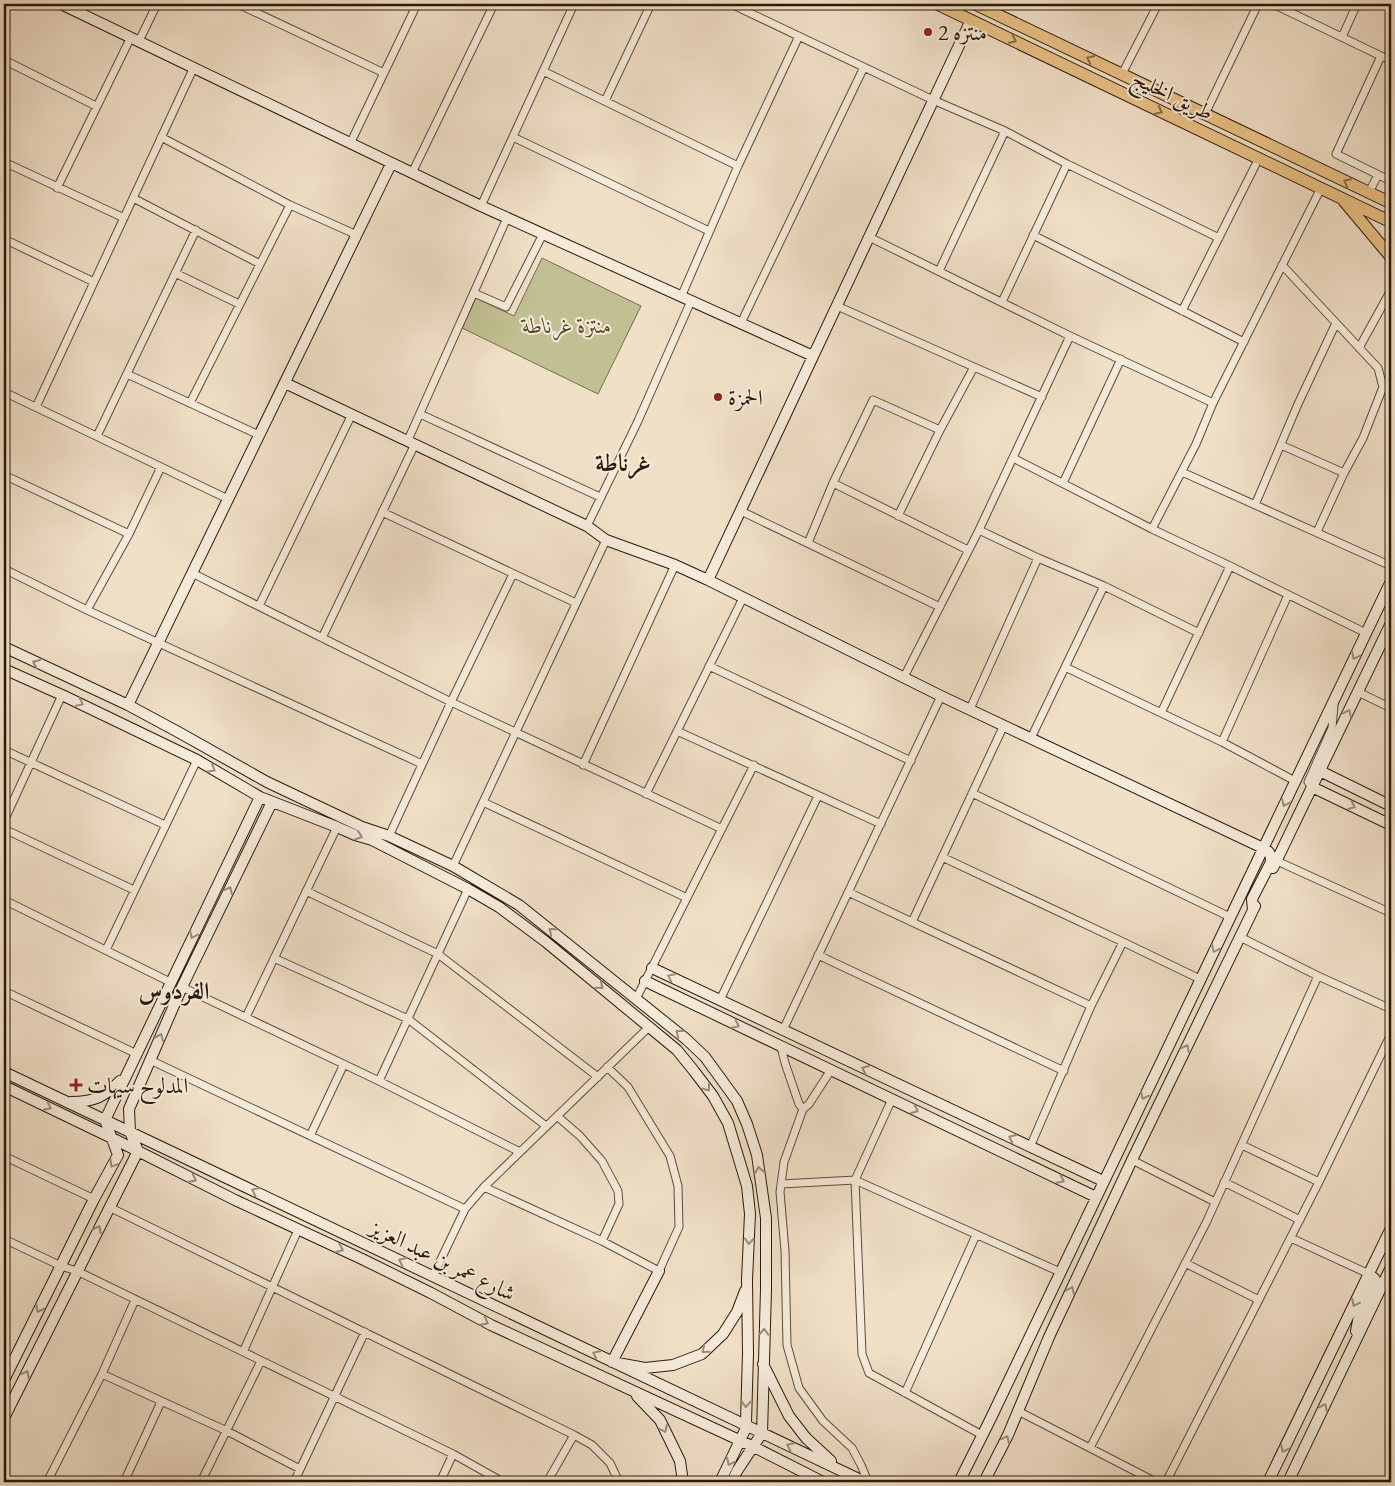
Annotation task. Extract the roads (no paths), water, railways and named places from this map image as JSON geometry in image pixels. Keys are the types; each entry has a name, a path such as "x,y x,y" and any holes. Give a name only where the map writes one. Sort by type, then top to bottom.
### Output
{"main road":[{"name":"طريق الخليج","path":"938,4 1391,222"},
{"name":"طريق الخليج","path":"975,4 1391,203"},
{"path":"1342,198 1391,257"}],"street":[{"path":"62,4 78,7 135,39 391,164 813,356"},
{"path":"57,188 96,106 157,4"},
{"path":"238,4 384,73"},
{"path":"350,144 416,6 405,4"},
{"path":"412,173 494,4"},
{"path":"481,206 573,4"},
{"path":"605,101 651,4"},
{"path":"731,4 933,100 1005,131 1066,164 1219,238"},
{"path":"1122,74 1158,4"},
{"path":"1205,114 1258,4"},
{"path":"1273,4 1391,60"},
{"path":"1342,37 1357,4"},
{"path":"708,580 971,20"},
{"path":"587,526 638,421 686,299 710,231 738,166 799,36"},
{"path":"1381,56 1336,154 1391,181"},
{"path":"4,60 96,106"},
{"path":"36,407 194,67"},
{"path":"741,323 864,67"},
{"path":"543,71 738,166"},
{"path":"939,271 1005,131"},
{"path":"513,136 710,231"},
{"path":"161,137 290,205 357,235"},
{"path":"1182,311 1259,158"},
{"path":"4,162 124,218"},
{"path":"128,706 391,164"},
{"path":"1002,302 1066,164"},
{"path":"1369,192 1378,175"},
{"path":"1152,529 1196,444 1213,403 1320,188"},
{"path":"133,198 260,264"},
{"path":"190,403 290,205"},
{"path":"322,638 382,512 411,442 420,414 507,218"},
{"path":"97,436 196,230"},
{"path":"474,293 506,307 543,234"},
{"path":"1032,235 1244,342"},
{"path":"869,236 1070,336 1213,403"},
{"path":"4,239 94,282"},
{"path":"1282,265 1378,368 1383,387 1363,438 1344,473 1317,532"},
{"path":"175,273 239,304"},
{"path":"1359,348 1391,290"},
{"path":"837,306 1042,397"},
{"path":"1255,505 1336,323"},
{"path":"904,677 979,530 1070,336"},
{"path":"1063,483 1121,359"},
{"path":"898,516 940,430 974,367"},
{"path":"127,374 259,435"},
{"path":"285,383 587,526 606,540 675,565 708,580 970,710 1268,850 1271,856 1270,862 1252,899 1253,910"},
{"path":"4,392 228,499"},
{"path":"808,543 832,482 873,400 940,430"},
{"path":"259,606 352,414"},
{"path":"420,414 600,497"},
{"path":"1281,445 1344,473"},
{"path":"1014,458 1152,529 1366,633"},
{"path":"87,610 129,534 162,467"},
{"path":"1182,472 1391,566"},
{"path":"4,477 129,534"},
{"path":"832,482 968,550"},
{"path":"741,511 940,607"},
{"path":"382,512 576,604"},
{"path":"979,530 1104,586 1199,633"},
{"path":"452,866 606,540"},
{"path":"970,710 1038,558"},
{"path":"583,765 675,565"},
{"path":"1161,713 1230,566"},
{"path":"4,569 87,610 422,764"},
{"path":"192,573 451,702 722,829"},
{"path":"389,836 513,574"},
{"path":"959,1482 1391,581"},
{"path":"1031,738 1104,586"},
{"path":"1222,742 1288,595"},
{"path":"646,794 743,598"},
{"path":"984,1482 1132,1160 1391,623"},
{"path":"4,647 128,706 267,782 362,827 389,836 452,866 520,905 705,1056 737,1101 747,1124 757,1154 766,1218 762,1433 732,1482"},
{"path":"709,666 911,760"},
{"path":"1065,667 1222,742 1295,781"},
{"path":"4,668 197,760 260,797 337,826 355,836 372,840 468,889 499,907 546,942 677,1050 713,1096 728,1123 747,1186 750,1214 747,1280 748,1354 746,1422 748,1426 720,1482"},
{"path":"1358,692 1391,708"},
{"path":"4,821 62,695"},
{"path":"783,1030 941,696"},
{"path":"1334,699 1332,728 1308,782 1312,787 1391,825"},
{"path":"912,922 1004,725"},
{"path":"677,731 881,824"},
{"path":"4,750 165,826"},
{"path":"106,950 197,760"},
{"path":"636,999 754,766"},
{"path":"1320,771 1391,806"},
{"path":"972,793 1230,917"},
{"path":"720,1000 818,796"},
{"path":"4,1380 94,1199 118,1155 105,1120 260,797"},
{"path":"4,1418 138,1151 130,1132 128,1109 182,987 272,802"},
{"path":"483,802 687,898"},
{"path":"246,1017 337,826"},
{"path":"4,829 134,890"},
{"path":"942,857 1200,980"},
{"path":"1277,861 1391,913"},
{"path":"379,1081 468,889"},
{"path":"306,891 438,954 598,1077"},
{"path":"848,892 1091,1006"},
{"path":"4,900 170,982"},
{"path":"1240,937 1318,976 1391,1008"},
{"path":"1030,1147 1091,1006 1123,942"},
{"path":"818,955 1064,1071"},
{"path":"274,958 408,1018 546,1126"},
{"path":"652,968 1103,1181"},
{"path":"1090,1448 1215,1202 1318,976"},
{"path":"645,981 1096,1197"},
{"path":"182,987 379,1081 520,1152"},
{"path":"4,991 137,1054"},
{"path":"433,1276 466,1209 484,1187 649,1027"},
{"path":"1166,1482 1300,1220 1391,1034"},
{"path":"782,1046 785,1063 798,1104 803,1109"},
{"path":"150,1060 466,1209"},
{"path":"310,1136 344,1064"},
{"path":"608,1067 628,1087 670,1156 678,1186 680,1227 612,1362 645,1368 673,1365 702,1354 723,1334 737,1312 747,1280"},
{"path":"831,1070 809,1104 803,1109 784,1162 780,1192 785,1251 786,1345 799,1388 823,1421 852,1448 867,1482"},
{"name":"شارع عمر بن عبد العزيز","path":"4,1072 867,1482"},
{"path":"66,1102 81,1102 108,1093 128,1074"},
{"name":"شارع عمر بن عبد العزيز","path":"4,1086 235,1200 431,1293 491,1325 754,1447 823,1482"},
{"path":"892,1099 855,1180 862,1354 869,1373 982,1435"},
{"path":"557,1116 580,1136 602,1161 618,1191 619,1204 602,1241"},
{"path":"1242,1145 1319,1182"},
{"path":"4,1156 94,1199"},
{"path":"1132,1160 1215,1202"},
{"path":"781,1184 855,1180 1060,1272"},
{"path":"1224,1182 1300,1220"},
{"path":"484,1187 602,1241 659,1271"},
{"path":"109,1207 574,1435 592,1445 610,1463 619,1482"},
{"path":"1268,1482 1391,1228"},
{"path":"243,1352 298,1230"},
{"path":"905,1393 976,1235"},
{"path":"1290,1238 1375,1279 1375,1284 1360,1316 1350,1353"},
{"path":"4,1239 61,1266 77,1271 334,1396 453,1454 503,1482"},
{"path":"1185,1263 1259,1300"},
{"path":"1288,1482 1391,1267"},
{"path":"48,1482 102,1374 135,1300"},
{"path":"294,1482 365,1332"},
{"path":"201,1482 261,1361"},
{"path":"763,1363 789,1416 806,1438 824,1456 852,1476"},
{"path":"102,1374 227,1431 300,1469"},
{"path":"633,1391 660,1420 680,1461 683,1482"},
{"path":"124,1482 162,1402"},
{"path":"1018,1411 1156,1482"},
{"path":"547,1482 574,1435"},
{"path":"440,1482 453,1454"}],"place":[{"name":"منتزه 2","path":"928,32"},
{"name":"الحمزة","path":"718,397"},
{"name":"المدلوح سيهات","path":"76,1085"}],"district":[{"name":"غرناطة","path":"623,462"},
{"name":"الفردوس","path":"174,990"}],"park label":[{"name":"منتزة غرناطة","path":"567,325"}]}
